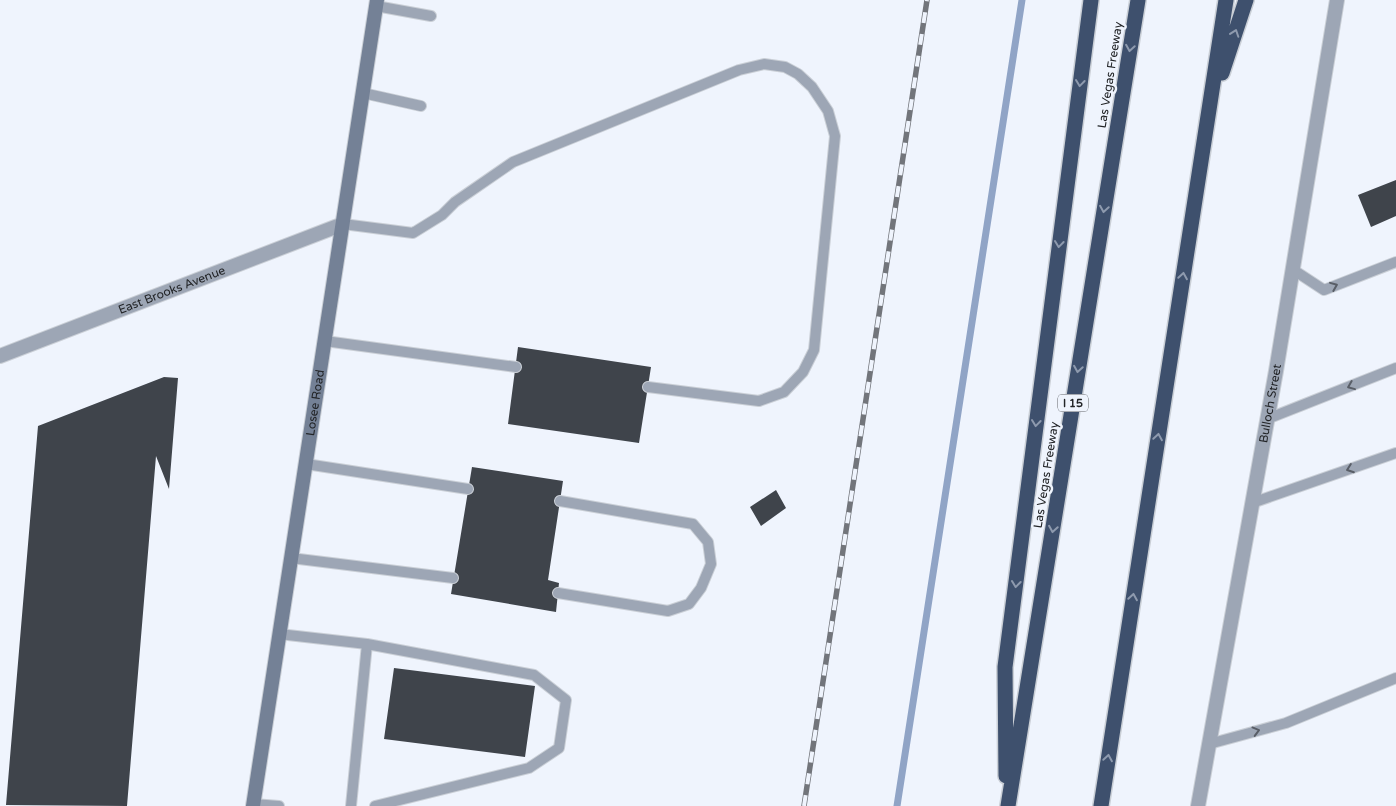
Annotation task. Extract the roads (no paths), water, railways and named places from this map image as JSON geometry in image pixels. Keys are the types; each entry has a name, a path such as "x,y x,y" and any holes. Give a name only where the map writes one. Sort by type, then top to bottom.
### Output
{"highway":[{"path":"1007,806 1005,667 1091,0"},
{"name":"Las Vegas Freeway","path":"1007,806 1138,0"},
{"path":"1101,806 1226,0"},
{"path":"1208,112 1246,0"}],"main road":[{"name":"Losee Road","path":"253,805 376,3"}],"street":[{"name":"Bulloch Street","path":"1198,806 1267,419 1337,0"},
{"name":"East Brooks Avenue","path":"0,356 343,224"}],"lane":[{"path":"376,3 431,16"},
{"path":"343,224 413,233 513,162 739,70 764,64 785,67 798,74 812,87 828,111 835,136 814,350 803,372 784,392 759,401 648,387"},
{"path":"363,93 421,106"},
{"path":"1292,269 1324,290 1396,262"},
{"path":"325,341 516,367"},
{"path":"1267,419 1396,368"},
{"path":"1252,503 1396,453"},
{"path":"306,464 468,489"},
{"path":"558,593 668,611 689,604 701,588 711,564 708,542 693,524 560,501"},
{"path":"291,558 454,578"},
{"path":"279,634 367,644 534,675 566,700 559,748 529,768 376,806"},
{"path":"351,806 367,644"},
{"path":"1209,744 1286,723 1396,678"},
{"path":"253,805 279,806"}],"waterway":[{"path":"897,806 1022,0"}],"railway":[{"path":"804,806 927,0"}]}
